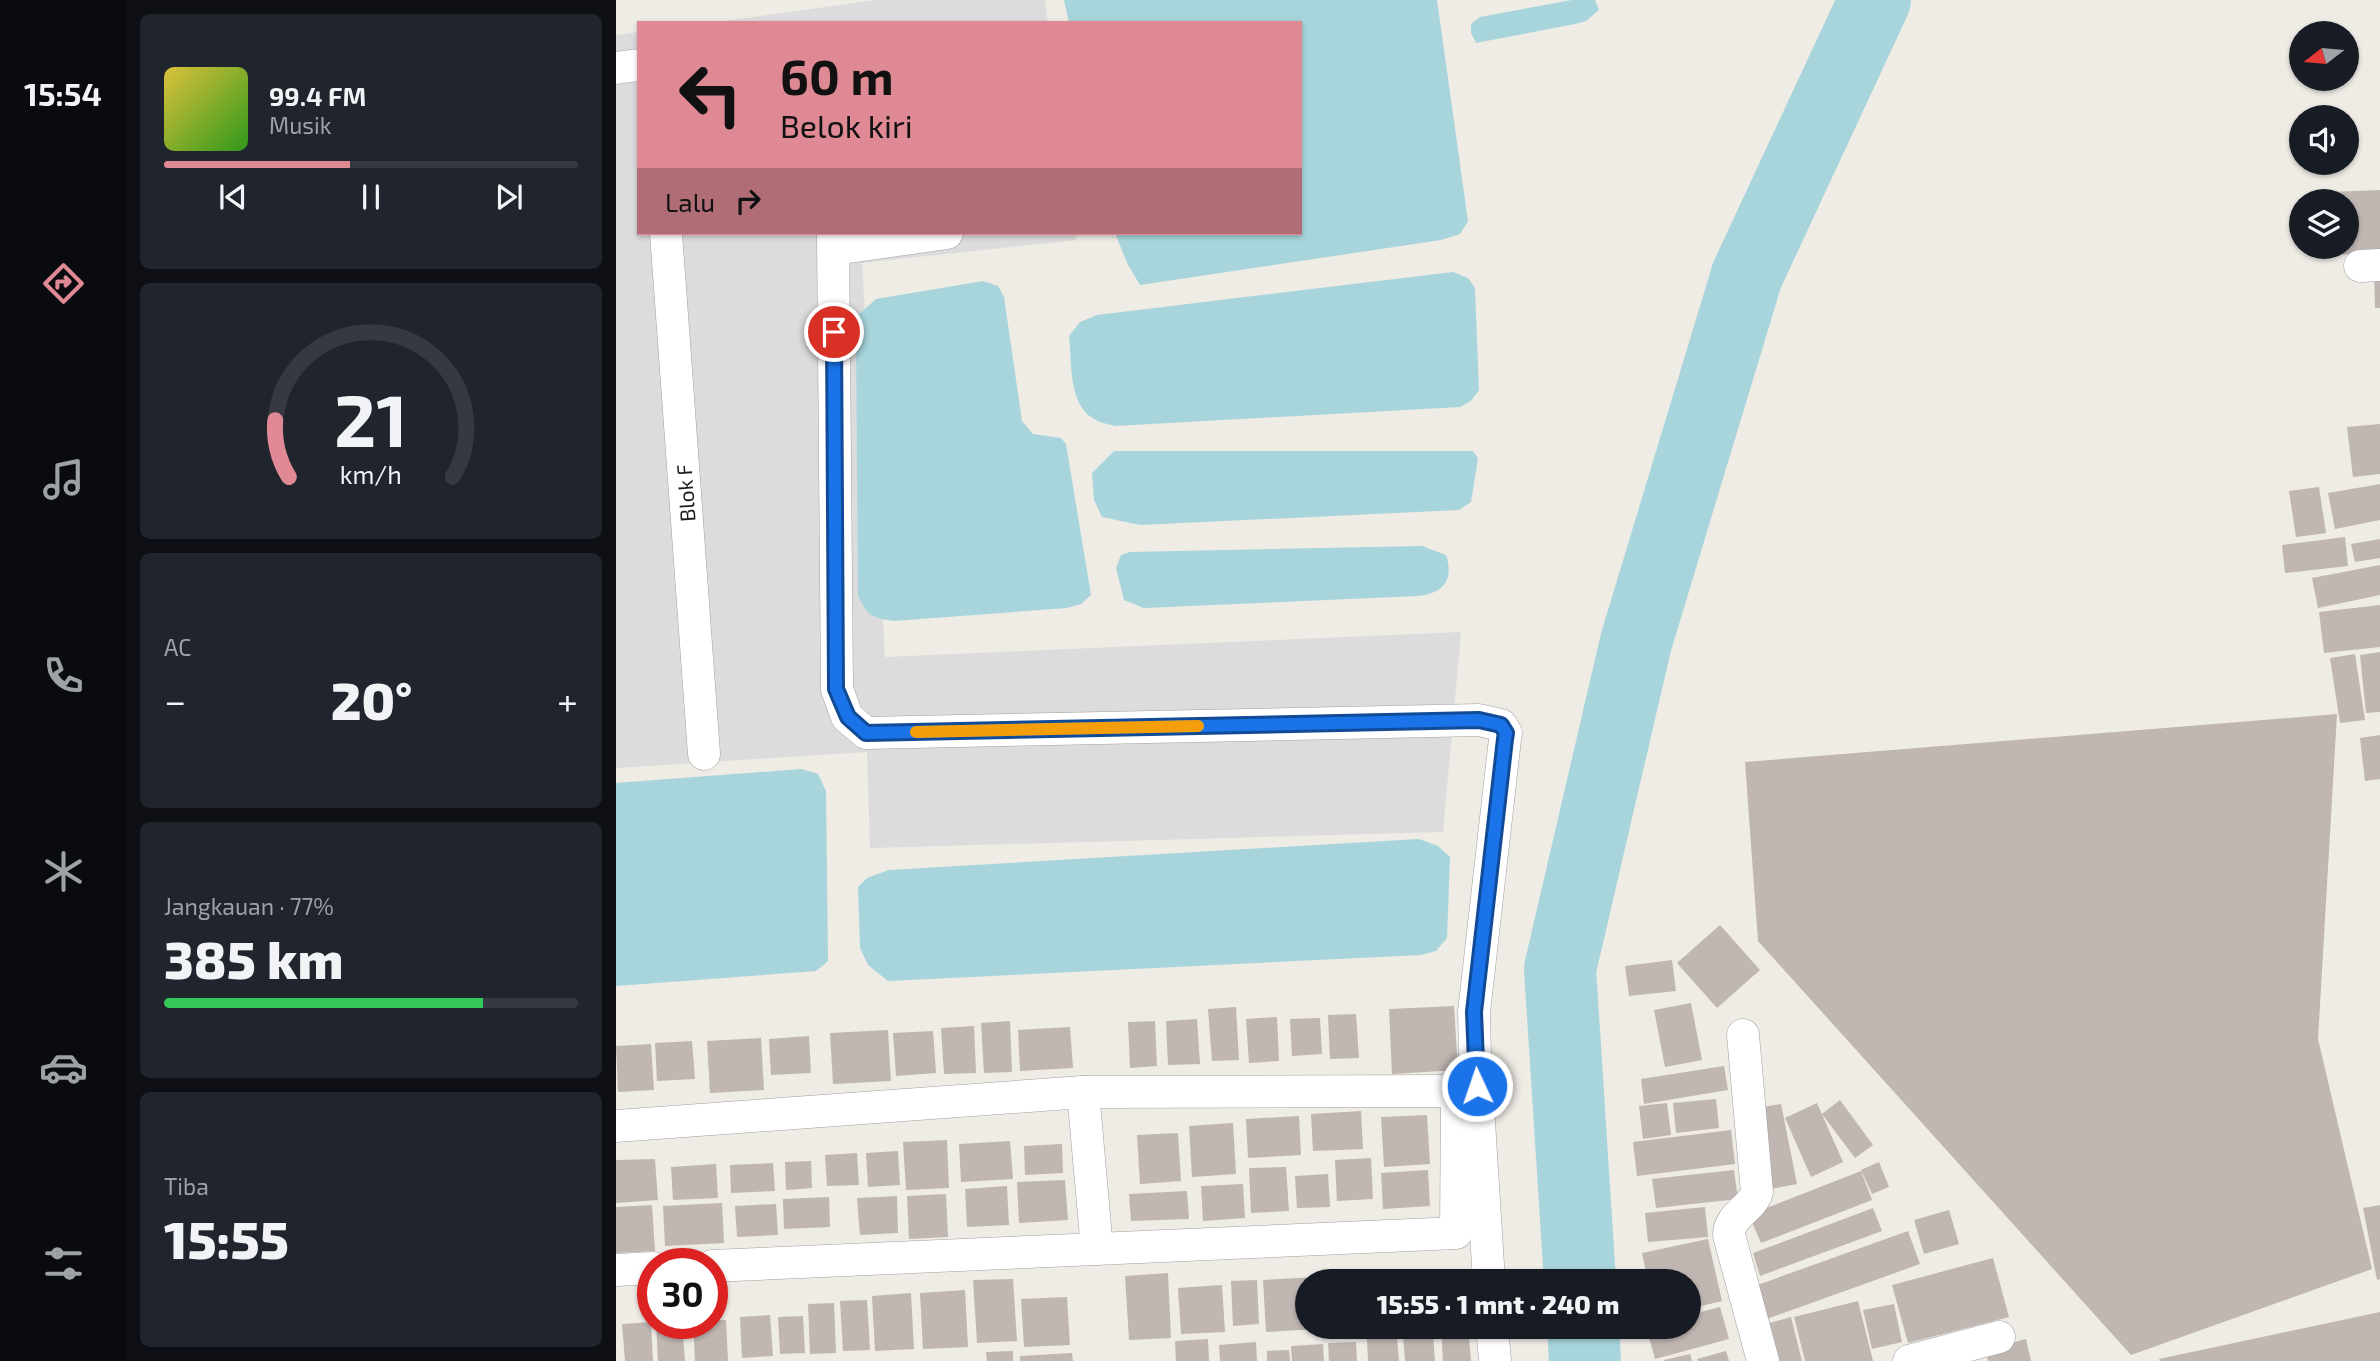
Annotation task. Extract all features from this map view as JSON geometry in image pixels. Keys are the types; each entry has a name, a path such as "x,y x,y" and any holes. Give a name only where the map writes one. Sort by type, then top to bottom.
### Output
{"street":[{"path":"616,68 637,65"},
{"name":"Blok F","path":"666,235 704,754"},
{"path":"918,235 833,241 836,689 848,717 866,733 1479,720 1501,725 1506,733 1474,1012 1488,1269"},
{"path":"1743,1035 1757,1192 1750,1205 1732,1222 1729,1235 1763,1361"},
{"path":"616,1126 1083,1092 1457,1091 1456,1233 728,1265"},
{"path":"1083,1092 1097,1249"},
{"path":"616,1270 637,1269"},
{"path":"1909,1361 1999,1337"},
{"path":"1493,1339 1494,1361"}],"shaded area":[{"path":"876,0 1045,0 1048,21 724,21"},
{"path":"637,32 637,235 1075,235 1076,240 862,263 885,657 1461,632 1443,832 870,848 867,752 616,768 616,35"}],"water":[{"path":"1064,0 1437,0 1468,221 1460,234 1441,240 1140,285 1116,235 1302,235 1302,21 1069,21"},
{"path":"1572,0 1595,0 1599,10 1586,21 1575,24 1476,43 1471,33 1471,24 1480,17"},
{"path":"1453,272 1468,278 1475,288 1479,390 1471,401 1460,407 1115,426 1096,420 1086,412 1075,393 1069,336 1080,322 1097,315"},
{"path":"983,281 998,286 1004,297 1022,421 1033,434 1061,438 1066,444 1091,595 1081,604 1067,608 893,621 879,618 867,612 858,596 858,315 876,299"},
{"path":"1114,451 1473,451 1478,458 1471,502 1459,510 1140,525 1102,517 1094,500 1092,473"},
{"path":"1422,546 1446,555 1449,572 1445,584 1440,588 1418,596 1144,608 1124,600 1116,568 1121,555 1130,552"},
{"path":"802,769 818,774 826,791 828,961 816,971 616,986 616,783"},
{"path":"1419,839 1438,846 1450,857 1447,938 1436,951 1421,955 888,981 868,965 860,948 858,887 867,878 889,870"}],"building":[{"path":"2380,190 2380,253 2359,254 2359,191"},
{"path":"2374,270 2380,270 2380,308 2375,308"},
{"path":"2380,424 2380,474 2353,477 2347,427"},
{"path":"2380,484 2380,520 2335,529 2328,493"},
{"path":"2319,487 2326,533 2296,537 2289,491"},
{"path":"2345,537 2348,566 2285,573 2282,545"},
{"path":"2380,539 2380,558 2355,562 2351,544"},
{"path":"2380,565 2380,595 2318,608 2312,578"},
{"path":"2380,605 2380,647 2324,653 2319,612"},
{"path":"2380,652 2380,712 2366,713 2360,655"},
{"path":"2355,654 2365,720 2340,723 2330,658"},
{"path":"2337,714 2318,1039 2372,1269 2131,1355 1758,941 1745,762"},
{"path":"2380,735 2380,779 2365,781 2360,738"},
{"path":"1720,925 1760,970 1717,1008 1677,963"},
{"path":"1672,960 1676,991 1629,996 1625,966"},
{"path":"1691,1003 1702,1060 1665,1067 1654,1010"},
{"path":"1454,1006 1458,1070 1392,1074 1389,1009"},
{"path":"1236,1007 1239,1060 1212,1061 1208,1009"},
{"path":"1356,1014 1359,1058 1330,1059 1328,1015"},
{"path":"1277,1017 1279,1061 1249,1063 1246,1019"},
{"path":"1320,1018 1322,1054 1292,1056 1290,1019"},
{"path":"1197,1019 1200,1064 1168,1065 1166,1021"},
{"path":"1010,1021 1012,1072 984,1073 981,1023"},
{"path":"1155,1021 1157,1066 1130,1068 1128,1022"},
{"path":"974,1026 976,1073 944,1074 941,1028"},
{"path":"1070,1027 1073,1068 1020,1071 1018,1030"},
{"path":"888,1030 891,1081 833,1084 830,1033"},
{"path":"933,1031 936,1073 896,1076 893,1033"},
{"path":"809,1036 811,1073 771,1075 769,1039"},
{"path":"761,1038 764,1090 710,1093 707,1041"},
{"path":"692,1041 695,1079 657,1081 655,1043"},
{"path":"651,1044 654,1090 618,1092 616,1046"},
{"path":"1724,1066 1728,1090 1644,1104 1641,1079"},
{"path":"1716,1099 1719,1128 1676,1133 1673,1103"},
{"path":"1840,1100 1873,1145 1855,1158 1822,1114"},
{"path":"1667,1103 1671,1135 1643,1139 1639,1106"},
{"path":"1817,1103 1843,1162 1811,1177 1785,1118"},
{"path":"1781,1104 1797,1184 1771,1189 1755,1108"},
{"path":"1361,1111 1363,1149 1313,1151 1311,1114"},
{"path":"1427,1115 1430,1164 1384,1167 1381,1117"},
{"path":"1299,1116 1301,1155 1248,1158 1246,1119"},
{"path":"1233,1123 1236,1174 1192,1177 1189,1126"},
{"path":"1731,1130 1735,1164 1637,1176 1633,1142"},
{"path":"1178,1133 1181,1181 1140,1184 1137,1135"},
{"path":"947,1140 949,1188 906,1190 903,1142"},
{"path":"1010,1141 1013,1179 961,1182 959,1144"},
{"path":"1062,1144 1063,1173 1025,1175 1024,1146"},
{"path":"898,1151 900,1185 868,1187 866,1153"},
{"path":"857,1153 859,1185 827,1186 825,1155"},
{"path":"1371,1158 1373,1199 1337,1201 1335,1160"},
{"path":"655,1159 658,1200 616,1203 616,1160"},
{"path":"811,1161 812,1188 786,1190 785,1162"},
{"path":"1879,1162 1889,1187 1872,1194 1861,1170"},
{"path":"773,1163 775,1191 731,1193 730,1165"},
{"path":"716,1164 718,1198 673,1200 671,1167"},
{"path":"1286,1167 1289,1211 1251,1213 1249,1168"},
{"path":"1428,1170 1430,1206 1383,1209 1381,1173"},
{"path":"1734,1170 1738,1199 1656,1208 1652,1179"},
{"path":"1861,1171 1872,1200 1761,1243 1749,1215"},
{"path":"1328,1174 1330,1207 1297,1208 1295,1176"},
{"path":"1065,1180 1068,1220 1019,1223 1017,1182"},
{"path":"1243,1184 1245,1218 1203,1221 1201,1186"},
{"path":"1007,1186 1009,1225 967,1227 965,1189"},
{"path":"1187,1191 1189,1219 1131,1221 1129,1194"},
{"path":"946,1194 948,1237 909,1239 907,1196"},
{"path":"897,1196 898,1233 860,1235 857,1198"},
{"path":"829,1197 830,1227 784,1229 783,1199"},
{"path":"722,1203 724,1243 665,1246 663,1206"},
{"path":"776,1204 778,1235 737,1237 735,1206"},
{"path":"652,1205 655,1248 637,1248 637,1252 616,1253 616,1207"},
{"path":"2380,1205 2380,1279 2377,1280 2363,1208"},
{"path":"1705,1207 1708,1237 1648,1242 1645,1213"},
{"path":"1873,1208 1882,1231 1760,1276 1753,1253"},
{"path":"1949,1210 1959,1244 1924,1254 1914,1220"},
{"path":"1908,1231 1920,1264 1761,1321 1749,1288"},
{"path":"1708,1239 1722,1301 1701,1306 1701,1269 1645,1269 1642,1253"},
{"path":"1993,1258 2009,1317 1908,1343 1892,1285"},
{"path":"1168,1273 1171,1338 1129,1340 1125,1276"},
{"path":"1295,1278 1295,1330 1266,1332 1263,1280"},
{"path":"1013,1279 1017,1341 977,1343 973,1280"},
{"path":"1257,1280 1259,1324 1233,1326 1231,1281"},
{"path":"1222,1285 1225,1332 1181,1334 1178,1288"},
{"path":"965,1290 968,1347 923,1349 920,1293"},
{"path":"911,1293 914,1349 875,1351 872,1296"},
{"path":"1067,1297 1070,1345 1024,1347 1021,1299"},
{"path":"867,1300 870,1350 843,1351 840,1301"},
{"path":"1858,1301 1873,1361 1805,1361 1794,1317"},
{"path":"834,1303 836,1353 810,1354 808,1304"},
{"path":"1894,1304 1902,1342 1872,1349 1863,1310"},
{"path":"1720,1307 1729,1339 1655,1359 1650,1339 1701,1339 1701,1312"},
{"path":"2380,1312 2380,1361 2159,1359"},
{"path":"770,1315 773,1356 742,1358 740,1317"},
{"path":"803,1316 805,1353 780,1354 778,1317"},
{"path":"1791,1317 1802,1361 1768,1361 1759,1326"},
{"path":"637,1323 637,1339 652,1339 653,1361 625,1361 622,1324"},
{"path":"657,1339 683,1339 685,1361 658,1361"},
{"path":"694,1339 727,1339 728,1361 695,1361"},
{"path":"1208,1339 1209,1361 1176,1361 1175,1341"},
{"path":"1367,1339 1397,1339 1399,1361 1368,1361"},
{"path":"1403,1339 1433,1339 1435,1361 1405,1361"},
{"path":"1442,1339 1469,1339 1471,1361 1443,1361"},
{"path":"2026,1339 2031,1361 1988,1361 1985,1350"},
{"path":"1256,1342 1257,1361 1220,1361 1219,1345"},
{"path":"1356,1342 1357,1361 1329,1361 1328,1343"},
{"path":"1323,1344 1324,1361 1292,1361 1291,1346"},
{"path":"1289,1350 1290,1361 1267,1361 1267,1351"},
{"path":"1013,1351 1013,1361 987,1361 986,1352"},
{"path":"1726,1351 1729,1361 1697,1359"},
{"path":"1072,1353 1073,1361 1020,1361 1020,1356"},
{"path":"1690,1354 1692,1361 1664,1361 1664,1360"}],"waterway":[{"path":"1579,1269 1560,969 1636,642 1747,275 1875,0"},
{"path":"1584,1339 1585,1361"}],"slow traffic":[{"path":"916,732 1198,726"}],"route":[{"path":"834,332 836,689 848,717 866,733 1479,720 1501,725 1506,733 1474,1012 1477,1086"}]}
